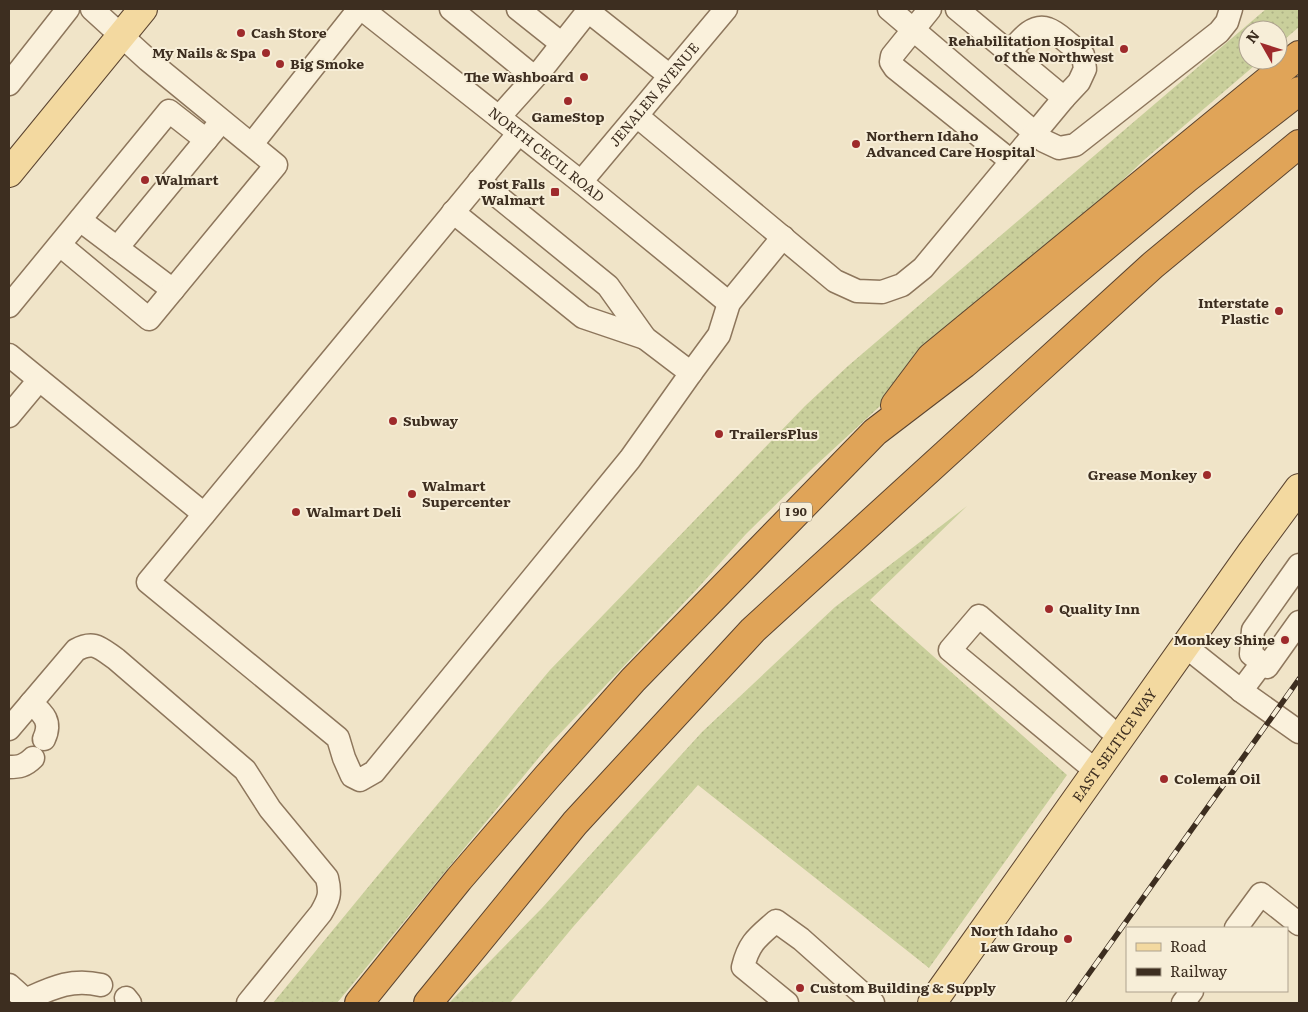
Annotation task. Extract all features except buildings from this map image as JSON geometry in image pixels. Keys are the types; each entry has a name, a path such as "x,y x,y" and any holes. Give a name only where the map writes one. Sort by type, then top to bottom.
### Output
{"highway":[{"path":"875,432 931,357 1299,55"},
{"name":"I 90","path":"359,1003 459,879 633,680 875,432 964,364 1186,179 1299,91"},
{"path":"428,1003 575,823 753,630 1153,265 1299,144"},
{"path":"1153,265 1299,169"}],"main road":[{"path":"11,167 143,9"},
{"name":"EAST SELTICE WAY","path":"932,1003 1299,488"}],"street":[{"path":"60,245 149,319 276,164 148,60 92,9"},
{"path":"252,144 361,9"},
{"name":"NORTH CECIL ROAD","path":"361,9 582,182 729,303"},
{"path":"451,9 534,77"},
{"path":"518,9 562,44"},
{"path":"888,9 1044,141 1059,148 1075,145 1219,32 1227,22 1231,9"},
{"path":"930,9 892,56 891,62 895,68 1011,161"},
{"path":"957,9 1064,98"},
{"path":"9,84 65,10"},
{"path":"499,117 562,44 587,10 670,76"},
{"name":"JENALEN AVENUE","path":"582,182 670,76 720,11"},
{"path":"637,116 835,281 857,291 882,292 902,285 922,268 1079,82 1085,69 1077,50 1056,33 1046,28 1037,28 1024,36 1010,52"},
{"path":"9,306 169,111 206,140"},
{"path":"117,248 222,120"},
{"path":"519,133 148,582 338,738 352,776 360,780 374,772 630,459 690,373 719,336 729,303 783,237"},
{"path":"479,181 608,286 645,338 690,373"},
{"path":"453,212 583,317 645,338"},
{"path":"80,220 173,290"},
{"path":"9,355 204,514"},
{"path":"10,412 39,380"},
{"path":"1299,565 1253,630 1251,654 1267,667 1299,622"},
{"path":"1096,771 950,650 980,616 1120,738"},
{"path":"9,729 76,650 93,644 116,659 245,770 270,809 327,878 330,890 328,900 321,913 248,1003"},
{"path":"1185,646 1242,691 1299,732"},
{"path":"1242,691 1262,663"},
{"path":"31,703 44,716 47,723 47,732 44,739"},
{"path":"9,767 19,767 28,764 33,758"},
{"path":"1237,927 1261,894 1299,924"},
{"path":"787,1003 743,967 746,955 754,941 776,921 801,939 873,1003"},
{"path":"21,996 76,982 101,985"},
{"path":"1183,1003 1191,992"}],"green space":[{"path":"1266,9 1299,9 1299,27 1288,36 1288,20 1253,20"},
{"path":"1238,33 1238,70 1249,70 1144,160 1045,253 966,323 746,534 697,589 550,744 337,1003 273,1003 550,670 805,406 848,366"},
{"path":"967,506 870,600 1067,775 929,968 698,785 573,927 510,1003 449,1003 542,908 702,732 835,607"}],"railway":[{"path":"1068,1003 1299,679"}],"place":[{"name":"Cash Store","path":"241,33"},
{"name":"Rehabilitation Hospital of the Northwest","path":"1124,49"},
{"name":"My Nails & Spa","path":"266,53"},
{"name":"Big Smoke","path":"280,64"},
{"name":"The Washboard","path":"584,77"},
{"name":"GameStop","path":"568,101"},
{"name":"Northern Idaho Advanced Care Hospital","path":"856,144"},
{"name":"Walmart","path":"145,180"},
{"name":"Post Falls Walmart","path":"555,192"},
{"name":"Interstate Plastic","path":"1279,311"},
{"name":"Subway","path":"393,421"},
{"name":"TrailersPlus","path":"719,434"},
{"name":"Grease Monkey","path":"1207,475"},
{"name":"Walmart Supercenter","path":"412,494"},
{"name":"Walmart Deli","path":"296,512"},
{"name":"Quality Inn","path":"1049,609"},
{"name":"Monkey Shine","path":"1285,640"},
{"name":"Coleman Oil","path":"1164,779"},
{"name":"North Idaho Law Group","path":"1068,939"},
{"name":"Custom Building & Supply","path":"800,988"}]}
